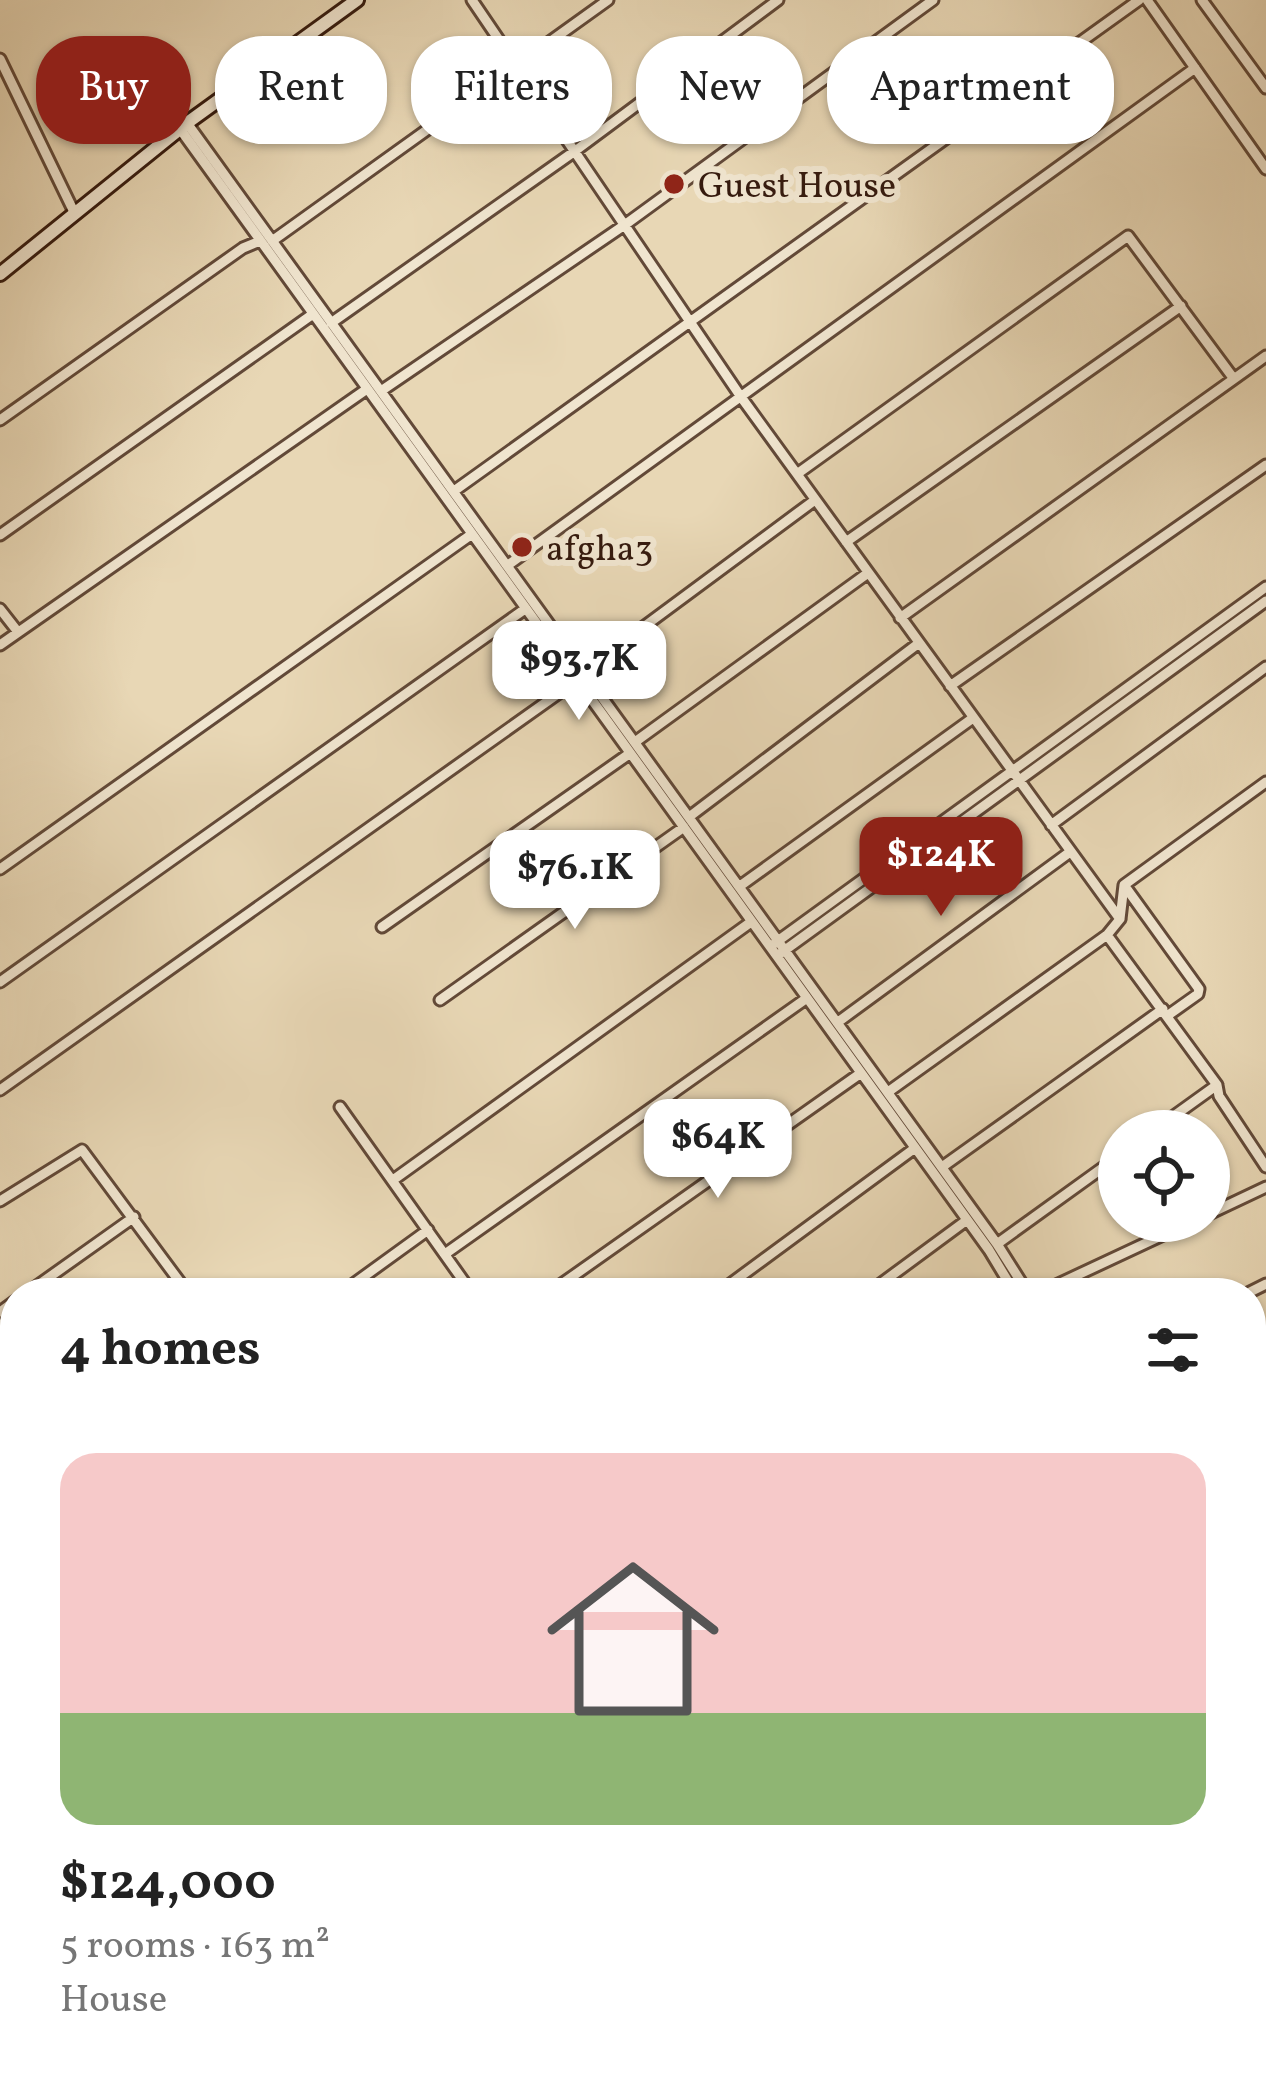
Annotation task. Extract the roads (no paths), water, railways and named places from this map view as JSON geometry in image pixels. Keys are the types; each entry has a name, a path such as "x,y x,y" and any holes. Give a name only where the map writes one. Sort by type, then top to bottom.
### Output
{"main road":[{"path":"191,120 357,0"},
{"path":"0,274 161,144"}],"street":[{"path":"472,0 496,36"},
{"path":"559,36 608,0"},
{"path":"331,323 778,0"},
{"path":"381,391 626,224 933,0"},
{"path":"454,491 1143,0 1266,169"},
{"path":"1202,0 1266,88"},
{"path":"0,59 4,79 75,214"},
{"path":"508,566 1195,68"},
{"path":"191,137 381,391 525,609 635,742 752,922 838,1022 997,1244 1012,1278"},
{"path":"0,420 243,248 266,241 411,140"},
{"path":"570,144 741,397 1120,919"},
{"path":"797,474 1124,237 1132,238 1234,379"},
{"path":"266,241 367,389 454,491 508,566 629,754 740,886 807,998 1009,1278"},
{"path":"846,542 1181,306"},
{"path":"0,535 313,314"},
{"path":"901,617 1266,356"},
{"path":"0,645 367,389"},
{"path":"950,686 1266,465"},
{"path":"0,1090 580,676 815,500"},
{"path":"0,869 472,534"},
{"path":"635,742 868,573"},
{"path":"1016,776 1266,587"},
{"path":"778,948 1266,601"},
{"path":"0,608 18,632"},
{"path":"0,982 525,609"},
{"path":"440,1000 920,644"},
{"path":"1051,825 1266,668"},
{"path":"740,886 973,718"},
{"path":"382,927 629,754"},
{"path":"888,1092 1107,935 1120,919 1124,885 1266,782"},
{"path":"838,1022 1070,852"},
{"path":"942,1168 1198,994 1199,989 1124,885"},
{"path":"392,1180 752,922"},
{"path":"1107,935 1216,1085 1266,1167"},
{"path":"445,1254 807,998"},
{"path":"570,1278 861,1073"},
{"path":"1182,1110 1216,1085"},
{"path":"340,1107 462,1278"},
{"path":"738,1278 915,1148"},
{"path":"0,1201 82,1150 176,1278"},
{"path":"997,1244 1098,1171"},
{"path":"1230,1204 1266,1187"},
{"path":"48,1278 134,1217"},
{"path":"888,1278 967,1220"},
{"path":"362,1278 428,1230"},
{"path":"1071,1278 1148,1242"}],"place":[{"name":"Guest House","path":"674,184"},
{"name":"afgha3","path":"522,547"}]}
